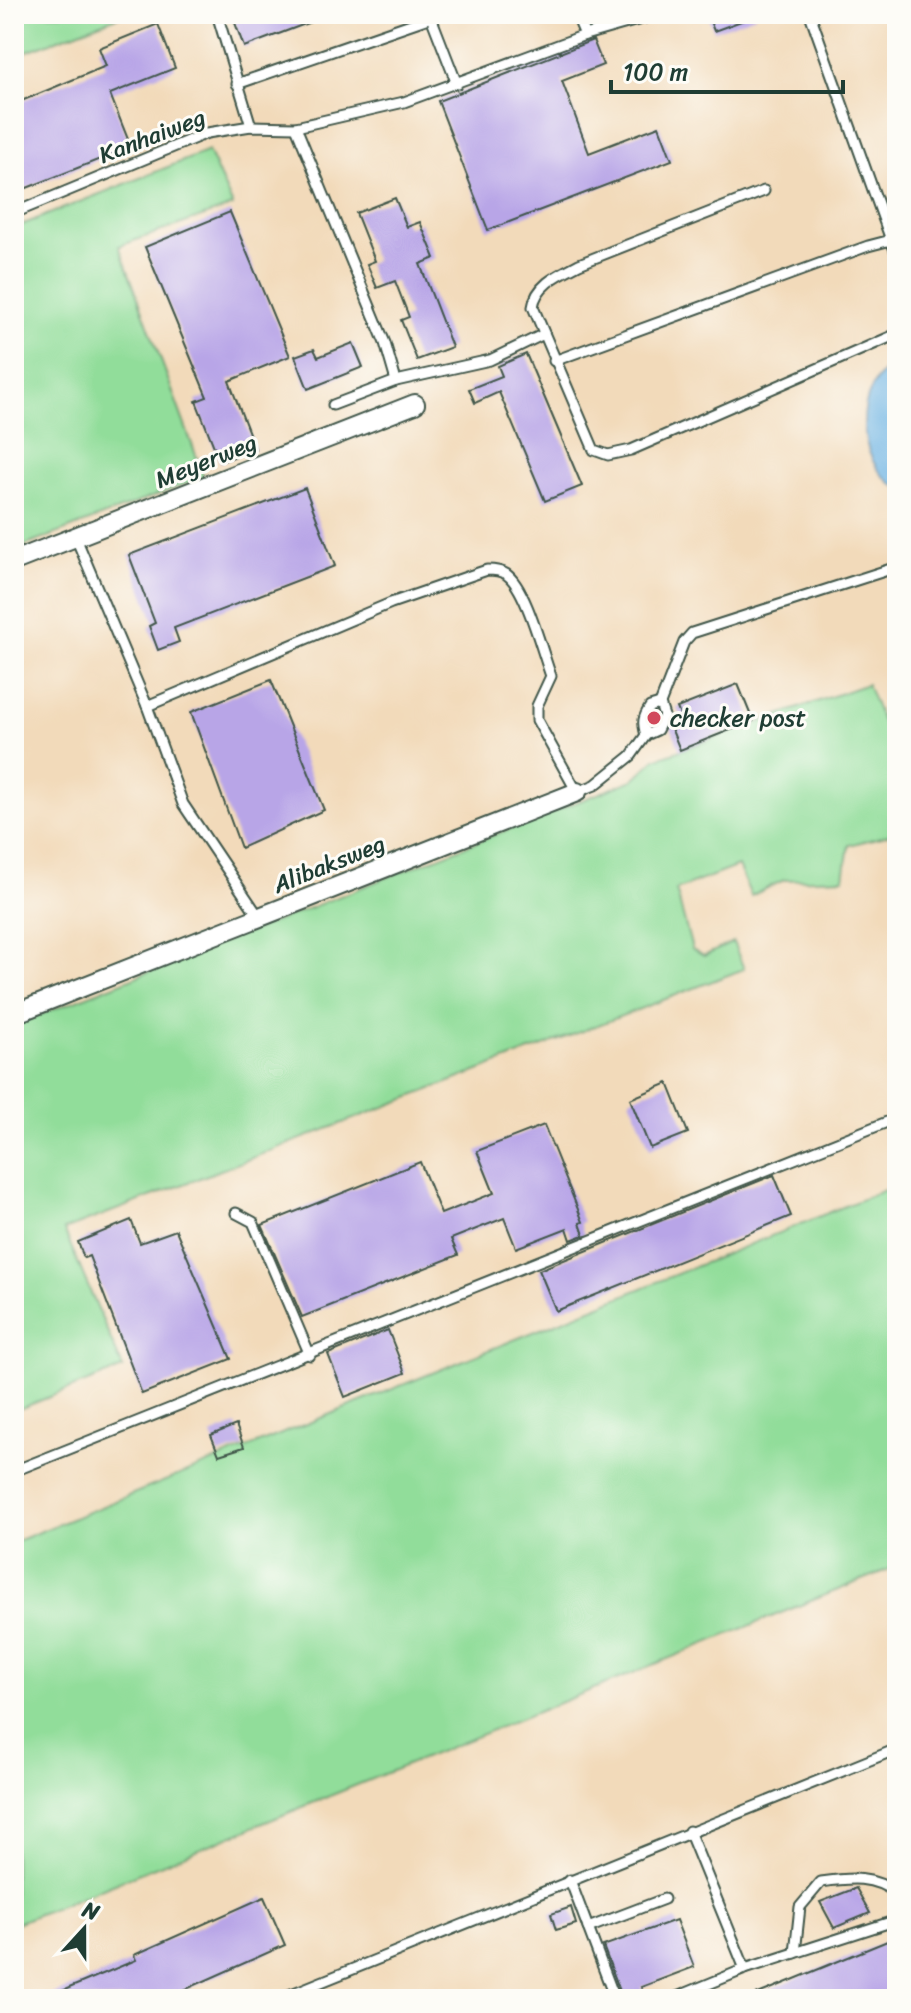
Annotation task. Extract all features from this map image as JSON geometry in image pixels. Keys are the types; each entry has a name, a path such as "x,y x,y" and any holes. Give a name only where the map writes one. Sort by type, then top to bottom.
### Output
{"street":[{"name":"Meyerweg","path":"14,561 415,404"},
{"name":"Alibaksweg","path":"14,1014 577,792"}],"lane":[{"path":"217,14 251,126"},
{"path":"576,14 585,35"},
{"name":"Kanhaiweg","path":"14,213 207,133 251,126 296,127 404,102 585,35 659,14"},
{"path":"810,14 897,255"},
{"path":"237,84 436,16 457,84"},
{"path":"296,127 385,343 396,381"},
{"path":"764,191 579,264 555,277 535,295 533,307 594,450 608,455 631,450 897,334"},
{"path":"554,361 891,240"},
{"path":"333,405 396,381 490,360 544,334"},
{"path":"76,538 147,706 183,804 259,917"},
{"path":"646,735 642,722 650,707 660,704 684,642 692,633 897,567"},
{"path":"147,706 391,603 487,570 498,571 509,575 519,591 551,676 537,706 537,720 577,792"},
{"name":"Alibaksweg","path":"577,792 595,785 631,756 646,735 662,722 664,716 660,704"},
{"path":"14,1471 897,1118"},
{"path":"236,1213 253,1222 310,1355"},
{"path":"279,1999 300,1995 570,1880 897,1749"},
{"path":"689,1831 745,1969"},
{"path":"795,1953 800,1907 821,1882 855,1878 884,1883 897,1894"},
{"path":"570,1880 615,1999"},
{"path":"588,1928 664,1899"},
{"path":"672,1999 745,1969 897,1920"}],"green space":[{"path":"14,14 125,14 14,56"},
{"path":"208,151 233,206 119,246 204,477 14,550 14,228"},
{"path":"867,684 897,760 897,833 849,845 844,878 784,880 751,896 738,866 676,890 692,949 704,956 733,942 744,969 64,1230 123,1368 14,1411 14,1025 633,780 655,759"},
{"path":"897,1185 897,1566 14,1924 14,1542"}],"water":[{"path":"897,362 897,487 883,476 873,461 866,443 864,424 872,388 882,373"}],"building":[{"path":"251,14 329,15 244,47 234,20"},
{"path":"707,14 755,14 755,16 714,31"},
{"path":"158,24 175,68 110,94 131,147 14,193 14,104 106,66 99,48"},
{"path":"593,40 603,65 562,81 589,153 659,126 672,160 488,230 438,101"},
{"path":"395,198 407,227 420,222 435,258 420,264 452,347 417,360 401,320 409,317 395,281 377,288 367,264 375,261 356,213"},
{"path":"230,212 290,356 229,381 255,449 220,462 196,401 207,397 145,247"},
{"path":"353,343 363,367 308,389 295,356 314,349 318,357"},
{"path":"526,354 582,486 545,501 499,392 475,403 469,389 502,376 498,366"},
{"path":"305,488 335,566 174,628 179,642 158,650 149,626 155,623 129,555"},
{"path":"271,680 324,810 241,848 191,712"},
{"path":"738,684 753,721 680,750 669,723 685,727 677,708"},
{"path":"668,1083 688,1133 650,1148 630,1099"},
{"path":"544,1125 583,1222 580,1223 584,1235 571,1240 567,1228 516,1248 504,1218 451,1239 458,1255 302,1317 262,1225 420,1162 441,1214 494,1193 477,1151"},
{"path":"774,1175 791,1216 556,1311 539,1270"},
{"path":"131,1220 140,1243 176,1230 231,1359 142,1394 89,1256 84,1258 78,1242"},
{"path":"388,1330 405,1373 345,1397 328,1354"},
{"path":"236,1425 244,1447 219,1455 211,1435"},
{"path":"856,1888 870,1913 834,1928 820,1902"},
{"path":"264,1897 285,1945 164,1999 43,1999 136,1960 134,1955"},
{"path":"571,1907 576,1924 556,1930 551,1914"},
{"path":"676,1920 694,1967 641,1987 643,1992 623,1999 603,1946"},
{"path":"897,1937 897,1996 746,1999"}],"place":[{"name":"checker post","path":"654,718"}]}
